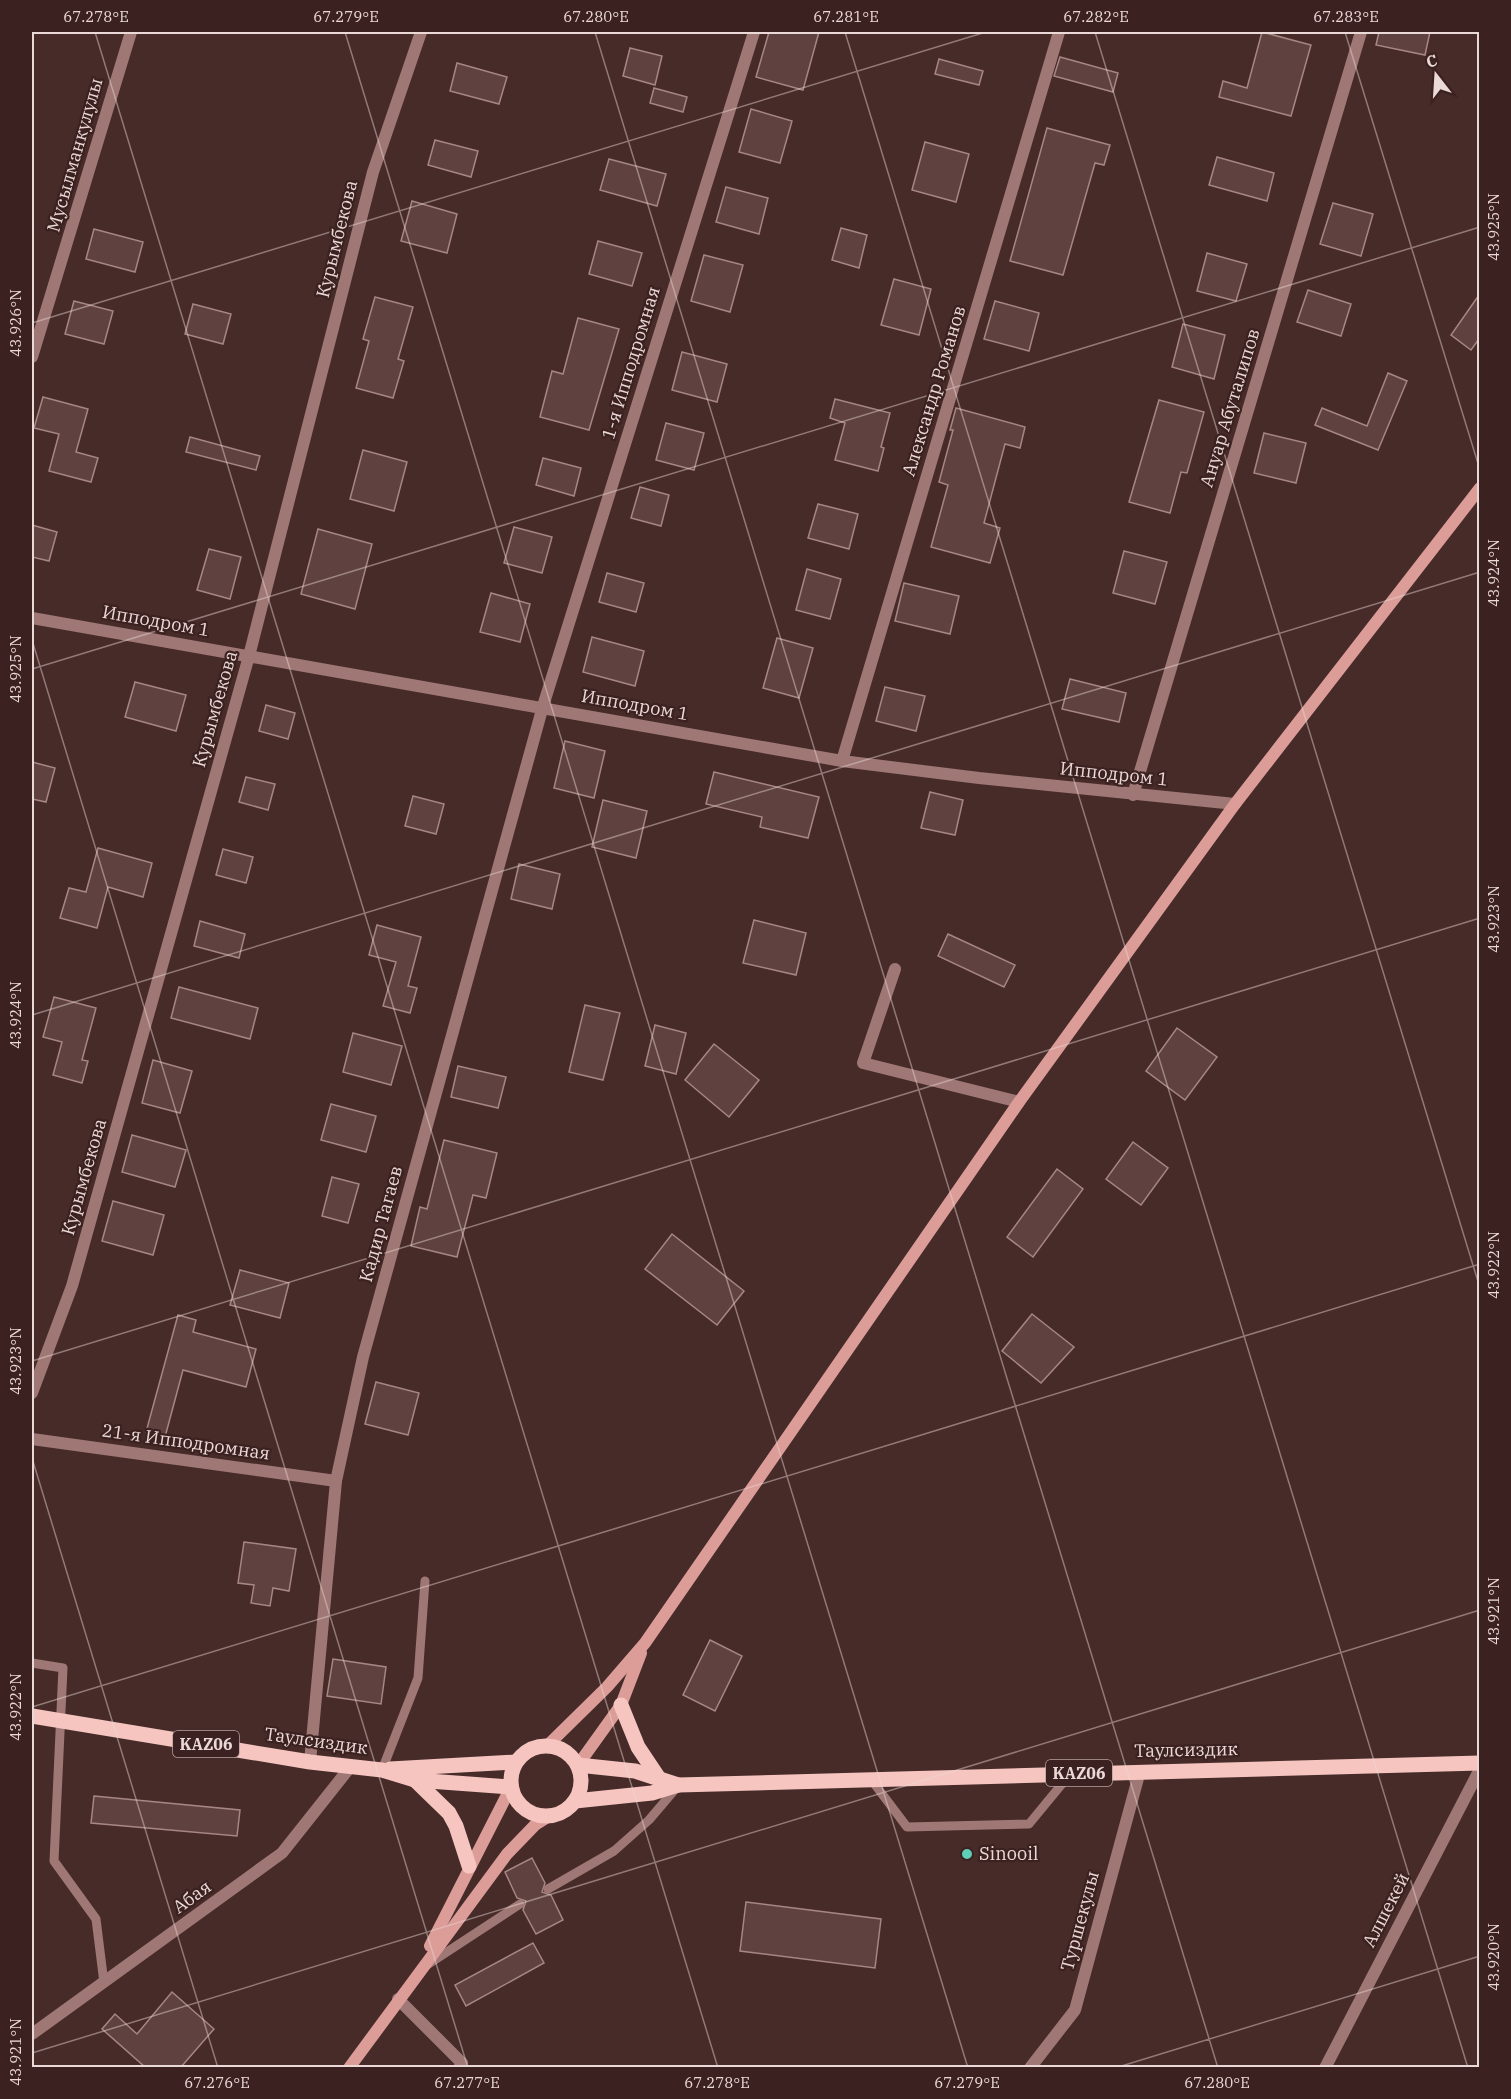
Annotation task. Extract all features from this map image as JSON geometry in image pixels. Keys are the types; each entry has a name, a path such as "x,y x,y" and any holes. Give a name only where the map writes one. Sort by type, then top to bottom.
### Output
{"main road":[{"path":"548,1745 607,1687 645,1643 1019,1102 1235,804 1479,488"},
{"path":"578,1765 621,1705 645,1643"},
{"path":"621,1705 638,1747 658,1777"},
{"name":"Таулсиздик","path":"32,1716 310,1762 382,1770 415,1780 511,1787"},
{"path":"417,1972 511,1787 512,1770 516,1761 530,1749 548,1745 566,1751 578,1765 581,1783 575,1801 560,1813 542,1816 525,1809 519,1803 511,1787"},
{"name":"Таулсиздик","path":"382,1770 516,1761"},
{"name":"Таулсиздик","path":"575,1801 652,1792 678,1785 1479,1762"},
{"name":"Таулсиздик","path":"578,1765 635,1771 678,1785"},
{"path":"415,1780 449,1813 456,1826 469,1866"},
{"path":"349,2067 417,1972 507,1854 535,1825 551,1815"}],"street":[{"name":"Мусылманкулулы","path":"32,357 130,32"},
{"name":"Курымбекова","path":"32,1393 72,1286 249,656 373,172 421,32"},
{"name":"1-я Ипподромная","path":"543,706 754,32"},
{"name":"Александр Романов","path":"842,761 1059,32"},
{"name":"Ануар Абуталипов","path":"1133,795 1361,32"},
{"name":"Ипподром 1","path":"32,618 500,702 543,706 842,761 1133,795 1235,804"},
{"name":"Кадир Тагаев","path":"310,1762 336,1481 363,1357 543,706"},
{"path":"895,969 863,1063 1019,1102"},
{"name":"21-я Ипподромная","path":"32,1439 336,1481"},
{"name":"Абая","path":"32,2034 282,1853 351,1766"},
{"name":"Алшекей","path":"1325,2067 1479,1769"},
{"name":"Туршекулы","path":"1030,2067 1075,2010 1140,1771"},
{"path":"398,1998 462,2063 459,2067"}],"lane":[{"path":"382,1770 418,1678 425,1581"},
{"path":"32,1663 63,1668 63,1721 54,1861 96,1919 104,1983"},
{"path":"870,1778 908,1827 1018,1825 1029,1824 1071,1773"},
{"path":"548,1889 614,1851 649,1820 678,1785"},
{"path":"417,1972 520,1904"}],"building":[{"path":"769,32 819,32 803,90 756,77"},
{"path":"1262,32 1311,45 1291,116 1219,97 1223,81 1247,88"},
{"path":"1379,32 1430,32 1425,55 1376,45"},
{"path":"630,48 662,56 655,85 623,76"},
{"path":"1060,57 1118,73 1113,92 1054,76"},
{"path":"939,59 983,71 979,85 935,74"},
{"path":"457,63 507,77 499,104 450,91"},
{"path":"654,88 687,97 683,112 650,103"},
{"path":"751,109 792,121 780,163 739,152"},
{"path":"1047,128 1110,145 1104,165 1095,163 1063,275 1010,261"},
{"path":"435,140 478,151 471,177 428,165"},
{"path":"925,142 969,154 956,202 912,190"},
{"path":"1217,157 1274,173 1267,201 1209,185"},
{"path":"609,159 666,174 657,206 600,190"},
{"path":"726,187 768,198 759,234 716,222"},
{"path":"412,201 457,214 447,253 401,241"},
{"path":"1333,203 1373,214 1361,256 1320,244"},
{"path":"841,228 867,235 859,268 832,260"},
{"path":"94,229 143,242 135,272 86,259"},
{"path":"598,241 642,253 632,286 589,274"},
{"path":"1207,253 1247,264 1236,301 1197,291"},
{"path":"704,255 743,265 730,312 691,301"},
{"path":"894,279 931,289 919,335 881,325"},
{"path":"1308,290 1351,304 1341,336 1297,322"},
{"path":"1479,295 1479,339 1471,350 1451,335"},
{"path":"375,297 413,307 398,359 404,361 393,398 356,388 369,341 363,339"},
{"path":"74,301 113,311 104,344 65,334"},
{"path":"995,301 1039,313 1029,351 984,339"},
{"path":"193,304 231,314 223,344 185,334"},
{"path":"578,318 619,329 589,430 540,417 552,371 563,374"},
{"path":"1183,324 1225,335 1214,379 1172,367"},
{"path":"682,352 727,364 717,402 672,390"},
{"path":"1388,373 1407,381 1378,450 1315,425 1322,408 1367,426"},
{"path":"43,397 88,409 76,452 98,458 91,482 49,471 59,434 34,428"},
{"path":"835,399 890,413 881,447 884,448 878,471 835,460 845,423 830,418"},
{"path":"1159,400 1204,412 1187,473 1181,472 1170,513 1129,502"},
{"path":"956,408 1025,427 1020,448 1005,444 984,523 1000,528 990,563 931,547 948,485 939,482 953,430 950,430"},
{"path":"666,423 704,433 694,470 656,460"},
{"path":"1264,433 1306,443 1296,483 1254,473"},
{"path":"190,437 260,456 256,470 186,452"},
{"path":"363,450 407,462 394,511 350,499"},
{"path":"543,458 581,468 574,496 536,485"},
{"path":"640,487 669,495 661,526 631,518"},
{"path":"818,504 858,514 849,549 808,538"},
{"path":"32,525 57,532 49,561 32,557"},
{"path":"514,527 552,537 542,573 504,563"},
{"path":"318,529 372,544 355,609 301,594"},
{"path":"209,549 241,557 230,599 197,590"},
{"path":"1124,551 1167,562 1155,604 1113,593"},
{"path":"807,569 841,579 830,619 796,610"},
{"path":"607,573 644,583 636,612 599,602"},
{"path":"904,583 959,596 950,634 895,621"},
{"path":"491,593 530,604 520,642 480,632"},
{"path":"592,637 644,651 635,686 583,672"},
{"path":"777,638 813,648 799,698 763,688"},
{"path":"1070,679 1126,693 1119,722 1062,709"},
{"path":"135,682 186,695 176,731 125,717"},
{"path":"885,687 925,696 916,731 876,721"},
{"path":"266,705 295,713 288,739 259,731"},
{"path":"565,741 605,751 594,798 554,788"},
{"path":"32,762 55,768 46,802 32,799"},
{"path":"714,772 819,797 808,838 760,827 762,817 706,804"},
{"path":"246,777 275,784 268,810 239,802"},
{"path":"930,792 963,800 955,835 921,828"},
{"path":"413,796 444,804 436,834 405,826"},
{"path":"603,800 647,811 636,858 592,847"},
{"path":"98,848 152,863 143,897 108,887 97,928 60,918 69,888 86,892"},
{"path":"223,849 253,857 246,883 216,875"},
{"path":"519,864 560,874 552,909 511,899"},
{"path":"754,920 806,933 796,975 743,963"},
{"path":"200,921 245,934 239,958 194,946"},
{"path":"377,925 421,937 408,986 417,988 410,1013 383,1006 396,962 369,955"},
{"path":"948,934 1015,965 1004,987 938,956"},
{"path":"179,987 258,1008 250,1039 171,1018"},
{"path":"54,997 96,1008 82,1060 88,1061 82,1083 53,1075 62,1042 43,1037"},
{"path":"585,1005 620,1013 603,1080 569,1072"},
{"path":"655,1025 686,1033 676,1074 645,1066"},
{"path":"1177,1028 1217,1057 1185,1100 1146,1071"},
{"path":"353,1033 402,1046 391,1085 343,1072"},
{"path":"714,1044 759,1080 729,1117 685,1080"},
{"path":"153,1060 192,1071 180,1113 142,1103"},
{"path":"458,1066 506,1077 498,1108 451,1097"},
{"path":"331,1104 376,1116 366,1152 321,1140"},
{"path":"132,1135 186,1150 175,1187 122,1172"},
{"path":"444,1140 497,1153 486,1198 473,1195 457,1257 411,1246 420,1207 427,1209"},
{"path":"1133,1142 1168,1168 1141,1205 1106,1179"},
{"path":"1057,1169 1083,1189 1033,1257 1007,1237"},
{"path":"332,1177 359,1184 348,1223 322,1216"},
{"path":"113,1201 164,1215 153,1255 102,1241"},
{"path":"672,1234 744,1291 717,1325 645,1269"},
{"path":"240,1270 289,1283 280,1318 230,1305"},
{"path":"1032,1314 1074,1347 1041,1383 1002,1351"},
{"path":"178,1315 196,1320 193,1332 256,1349 246,1387 183,1370 165,1437 146,1432"},
{"path":"376,1382 419,1393 408,1435 365,1424"},
{"path":"244,1542 296,1549 289,1591 273,1588 270,1606 251,1603 254,1585 238,1583"},
{"path":"710,1640 742,1656 715,1711 683,1695"},
{"path":"333,1659 386,1667 381,1704 327,1696"},
{"path":"94,1796 240,1810 237,1836 91,1823"},
{"path":"532,1858 545,1883 542,1892 551,1895 563,1920 536,1934 523,1910 526,1901 517,1898 505,1872"},
{"path":"746,1902 881,1919 875,1968 740,1951"},
{"path":"533,1943 544,1963 466,2006 455,1985"},
{"path":"172,1992 214,2029 181,2067 145,2067 102,2029 115,2014 137,2034"}],"place":[{"name":"Sinooil","path":"967,1854"}]}
